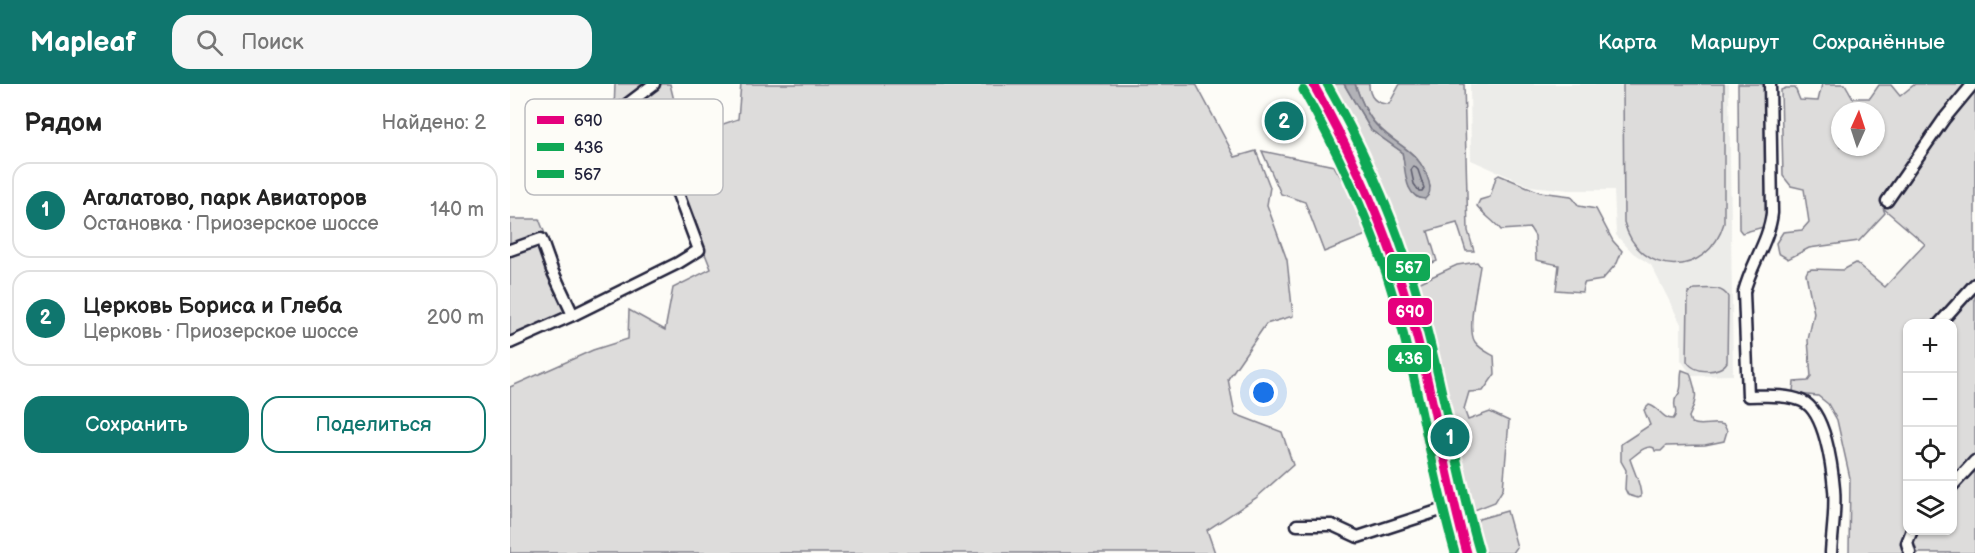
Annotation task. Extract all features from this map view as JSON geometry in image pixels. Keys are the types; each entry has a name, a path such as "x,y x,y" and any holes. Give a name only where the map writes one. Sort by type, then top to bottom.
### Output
{"main road":[{"path":"1313,84 1362,182 1400,282 1421,357 1453,506 1467,553"}],"street":[{"path":"634,99 654,84"},
{"path":"1770,84 1772,213 1770,229 1748,277 1744,292 1748,396 1790,397 1804,402 1815,411 1823,430 1834,490 1831,553"},
{"path":"1887,201 1944,119 1973,84"},
{"path":"510,343 573,315 678,263 699,250 678,195"},
{"path":"510,250 541,239 552,270 573,315"},
{"path":"1944,319 1975,284"},
{"path":"1957,481 1975,461"},
{"path":"1298,525 1332,525 1358,537 1453,506"}],"shaded area":[{"path":"615,84 670,84 674,99 614,99"},
{"path":"741,84 1196,84 1235,157 1256,151 1270,187 1267,205 1287,260 1293,316 1266,324 1228,379 1235,414 1282,432 1293,465 1256,498 1207,530 1215,553 510,553 510,387 593,350 628,339 629,310 665,330 673,288 711,269 682,196 723,195 723,124 738,119"},
{"path":"1324,84 1344,84 1371,130 1402,152 1409,187 1417,197 1430,187 1426,174 1415,156 1374,121 1364,106 1355,84 1369,84 1370,93 1374,99 1380,103 1389,104 1400,84 1464,84 1468,231 1474,251 1466,251 1457,223 1428,231 1437,261 1408,273 1362,156"},
{"path":"1470,84 1729,84 1733,375 1692,376 1681,360 1681,324 1651,265 1633,253 1616,235 1614,190 1569,190 1530,186 1471,160"},
{"path":"1623,84 1724,84 1724,223 1716,241 1704,254 1689,262 1674,264 1658,262 1644,254 1632,240 1624,222"},
{"path":"1738,84 1766,84 1767,226 1742,233 1739,229"},
{"path":"1822,84 1845,84 1853,98 1870,98 1879,85 1891,85 1900,96 1915,84 1975,84 1975,553 1849,553 1850,478 1837,420 1828,404 1818,396 1797,394 1793,391 1794,382 1808,381 1811,377 1808,340 1814,313 1806,274 1812,269 1843,270 1856,263 1885,287 1925,244 1883,208 1885,213 1859,241 1809,248 1788,259 1778,253 1776,243 1783,232 1802,230 1809,222 1804,189 1791,186 1783,176 1781,90 1795,88 1800,100 1818,101"},
{"path":"1262,151 1334,166 1353,198 1366,235 1324,252 1305,202 1281,194"},
{"path":"1499,175 1540,192 1571,196 1579,206 1596,209 1613,241 1622,251 1617,263 1602,280 1584,283 1582,292 1556,290 1559,265 1536,260 1535,236 1530,228 1501,230 1477,206 1480,200 1490,197 1496,177"},
{"path":"510,219 539,219 577,313 510,342"},
{"path":"1477,262 1480,266 1472,316 1473,336 1479,347 1494,356 1495,374 1483,391 1469,392 1464,409 1468,420 1490,412 1509,421 1503,489 1495,502 1472,511 1466,509 1458,453 1430,341 1412,286 1457,265"},
{"path":"1695,289 1718,289 1728,297 1727,362 1719,369 1701,370 1687,361 1688,297 1689,293"},
{"path":"1682,370 1690,373 1695,391 1694,405 1689,417 1691,423 1724,425 1727,431 1724,441 1705,445 1666,446 1661,451 1655,451 1651,447 1642,450 1630,459 1639,482 1641,497 1628,495 1625,489 1626,470 1621,461 1621,444 1650,425 1644,410 1649,405 1673,419 1676,414 1675,400 1681,388"},
{"path":"1507,511 1517,547 1513,553 1486,553 1476,525 1479,519"}],"water":[{"path":"1344,84 1355,84 1373,121 1420,163 1430,185 1429,194 1425,199 1418,197 1409,188 1402,152 1371,130"}],"transit line":[{"name":"690","path":"1313,84 1364,185 1395,265 1422,357 1467,553"},
{"name":"567","path":"1327,84 1357,140 1383,198 1415,288 1479,550"},
{"name":"436","path":"1303,90 1330,140 1366,218 1386,272 1403,331 1455,553"}],"place":[{"name":"Церковь Бориса и Глеба","path":"1284,121"},
{"name":"Агалатово, парк Авиаторов","path":"1450,437"}]}
